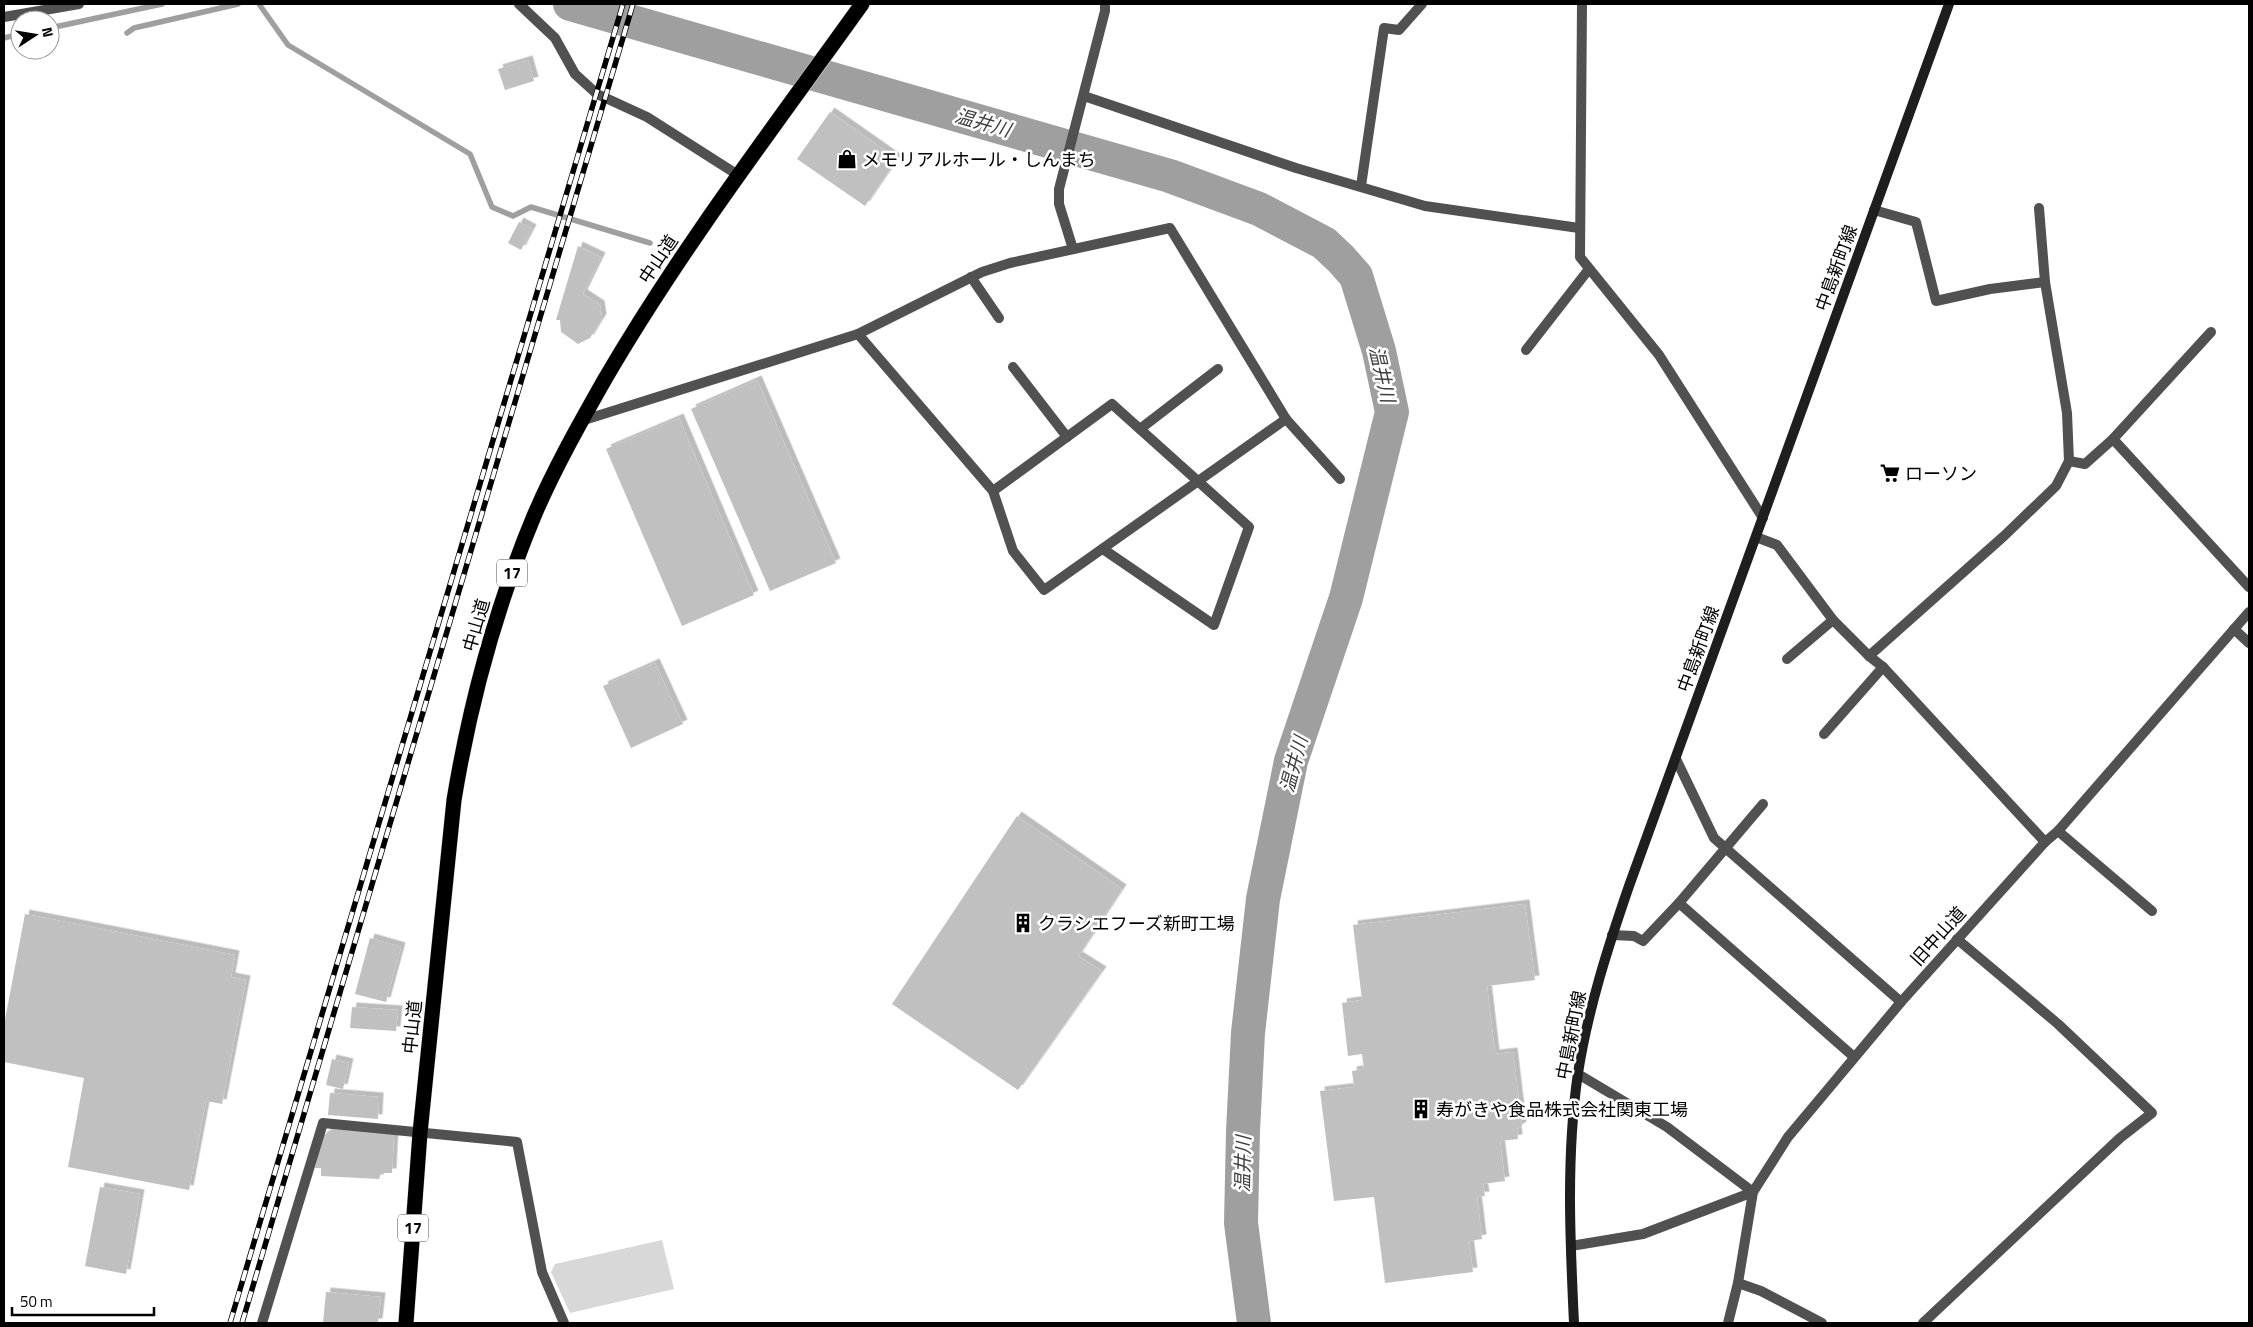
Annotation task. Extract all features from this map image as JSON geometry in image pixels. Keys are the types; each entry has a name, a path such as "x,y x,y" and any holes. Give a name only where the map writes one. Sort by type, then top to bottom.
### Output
{"highway":[{"name":"中山道","path":"406,1323 420,1133 448,853 463,747 506,587 535,514 581,421 658,293 738,175 862,4"}],"main road":[{"name":"中島新町線","path":"1574,1323 1570,1169 1578,1074 1590,1014 1612,935 1949,4"}],"street":[{"path":"4,16 79,4"},
{"path":"519,4 525,7 555,38 575,74 597,94 648,117 738,175"},
{"path":"1073,249 1059,204 1059,189 1105,11 1105,4"},
{"path":"1362,186 1384,28 1399,30 1422,4"},
{"path":"1582,4 1580,257 1659,355 1763,518"},
{"path":"1083,99 1296,168 1425,206 1579,228"},
{"path":"1869,656 2004,536 2056,486 2069,461 2067,413 2045,282 2039,208"},
{"path":"1874,210 1916,222 1936,301 1990,289 2045,282"},
{"path":"581,421 858,334 971,277 1010,263 1170,228 1286,419 1340,479"},
{"path":"1526,350 1589,269"},
{"path":"971,277 999,318"},
{"path":"2069,461 2085,464 2113,439 2211,332"},
{"path":"858,334 993,491 1013,551 1044,590 1286,419"},
{"path":"1013,367 1067,438"},
{"path":"1140,429 1218,369"},
{"path":"993,491 1112,404 1249,527 1214,625 1103,549"},
{"path":"2113,439 2249,587"},
{"path":"1756,536 1776,544 1833,620 1869,656 1883,667 2045,842"},
{"name":"旧中山道","path":"1728,1323 1738,1283 1753,1192 1788,1137 1901,1002 2045,842 2058,831 2249,612"},
{"path":"1787,659 1833,620"},
{"path":"2234,629 2249,643"},
{"path":"1824,734 1883,667"},
{"path":"1676,760 1714,838 1901,1002"},
{"path":"1612,935 1634,936 1643,941 1679,903 1763,804"},
{"path":"2058,831 2152,911"},
{"path":"1679,903 1854,1057"},
{"path":"1923,1323 2120,1138 2152,1113 2058,1024 1957,939"},
{"path":"1578,1074 1667,1127 1753,1192"},
{"path":"262,1323 323,1123 517,1142 542,1272 564,1323"},
{"path":"1571,1246 1643,1234 1753,1192"},
{"path":"1738,1283 1762,1291 1822,1323"}],"shaded area":[{"path":"662,1240 674,1289 570,1313 551,1272 555,1264"}],"building":[{"path":"528,60 534,81 505,90 498,69"},
{"name":"メモリアルホール・しんまち","path":"830,112 897,159 865,206 797,159"},
{"path":"519,222 532,229 521,250 508,243"},
{"path":"578,246 601,257 583,294 600,305 602,318 590,338 578,344 561,332 560,320 556,320"},
{"path":"757,380 836,563 770,591 691,409"},
{"path":"679,418 754,595 682,626 606,449"},
{"path":"655,663 683,724 631,748 603,686"},
{"name":"クラシエフーズ新町工場","path":"1017,816 1122,889 1078,956 1102,971 1018,1090 892,1004"},
{"name":"寿がきや食品株式会社関東工場","path":"1525,904 1535,980 1487,986 1495,1054 1513,1052 1522,1126 1517,1129 1518,1139 1500,1141 1505,1181 1483,1184 1485,1196 1477,1197 1482,1239 1469,1241 1473,1272 1385,1283 1374,1197 1334,1201 1320,1091 1354,1087 1352,1071 1364,1069 1362,1054 1348,1056 1342,1003 1362,1000 1353,925"},
{"path":"25,914 235,955 231,977 246,980 222,1104 206,1101 189,1190 68,1167 84,1078 4,1062 4,1025"},
{"path":"370,938 401,947 386,1002 355,994"},
{"path":"352,1007 398,1010 396,1031 350,1028"},
{"path":"332,1059 349,1063 343,1089 326,1085"},
{"path":"330,1093 379,1097 378,1119 328,1115"},
{"path":"332,1129 394,1133 392,1173 381,1173 379,1179 321,1176 321,1168 315,1168 322,1137"},
{"path":"100,1187 140,1194 126,1274 85,1266"},
{"path":"326,1292 381,1297 378,1323 323,1323"}],"waterway":[{"path":"60,26 162,4"},
{"path":"127,33 134,28 238,4"},
{"path":"259,4 288,45 470,154 492,207 513,216 531,207 650,243"},
{"name":"温井川","path":"570,4 1170,176 1259,209 1324,243 1356,276 1379,351 1392,412 1346,598 1291,761 1263,899 1248,1033 1241,1223 1254,1323"},
{"path":"4,38 10,36"}],"railway":[{"path":"230,1323 623,4"},
{"path":"242,1323 633,4"}],"place":[{"name":"メモリアルホール・しんまち","path":"847,159"},
{"name":"ローソン","path":"1890,473"},
{"name":"クラシエフーズ新町工場","path":"1023,923"},
{"name":"寿がきや食品株式会社関東工場","path":"1421,1109"}]}
